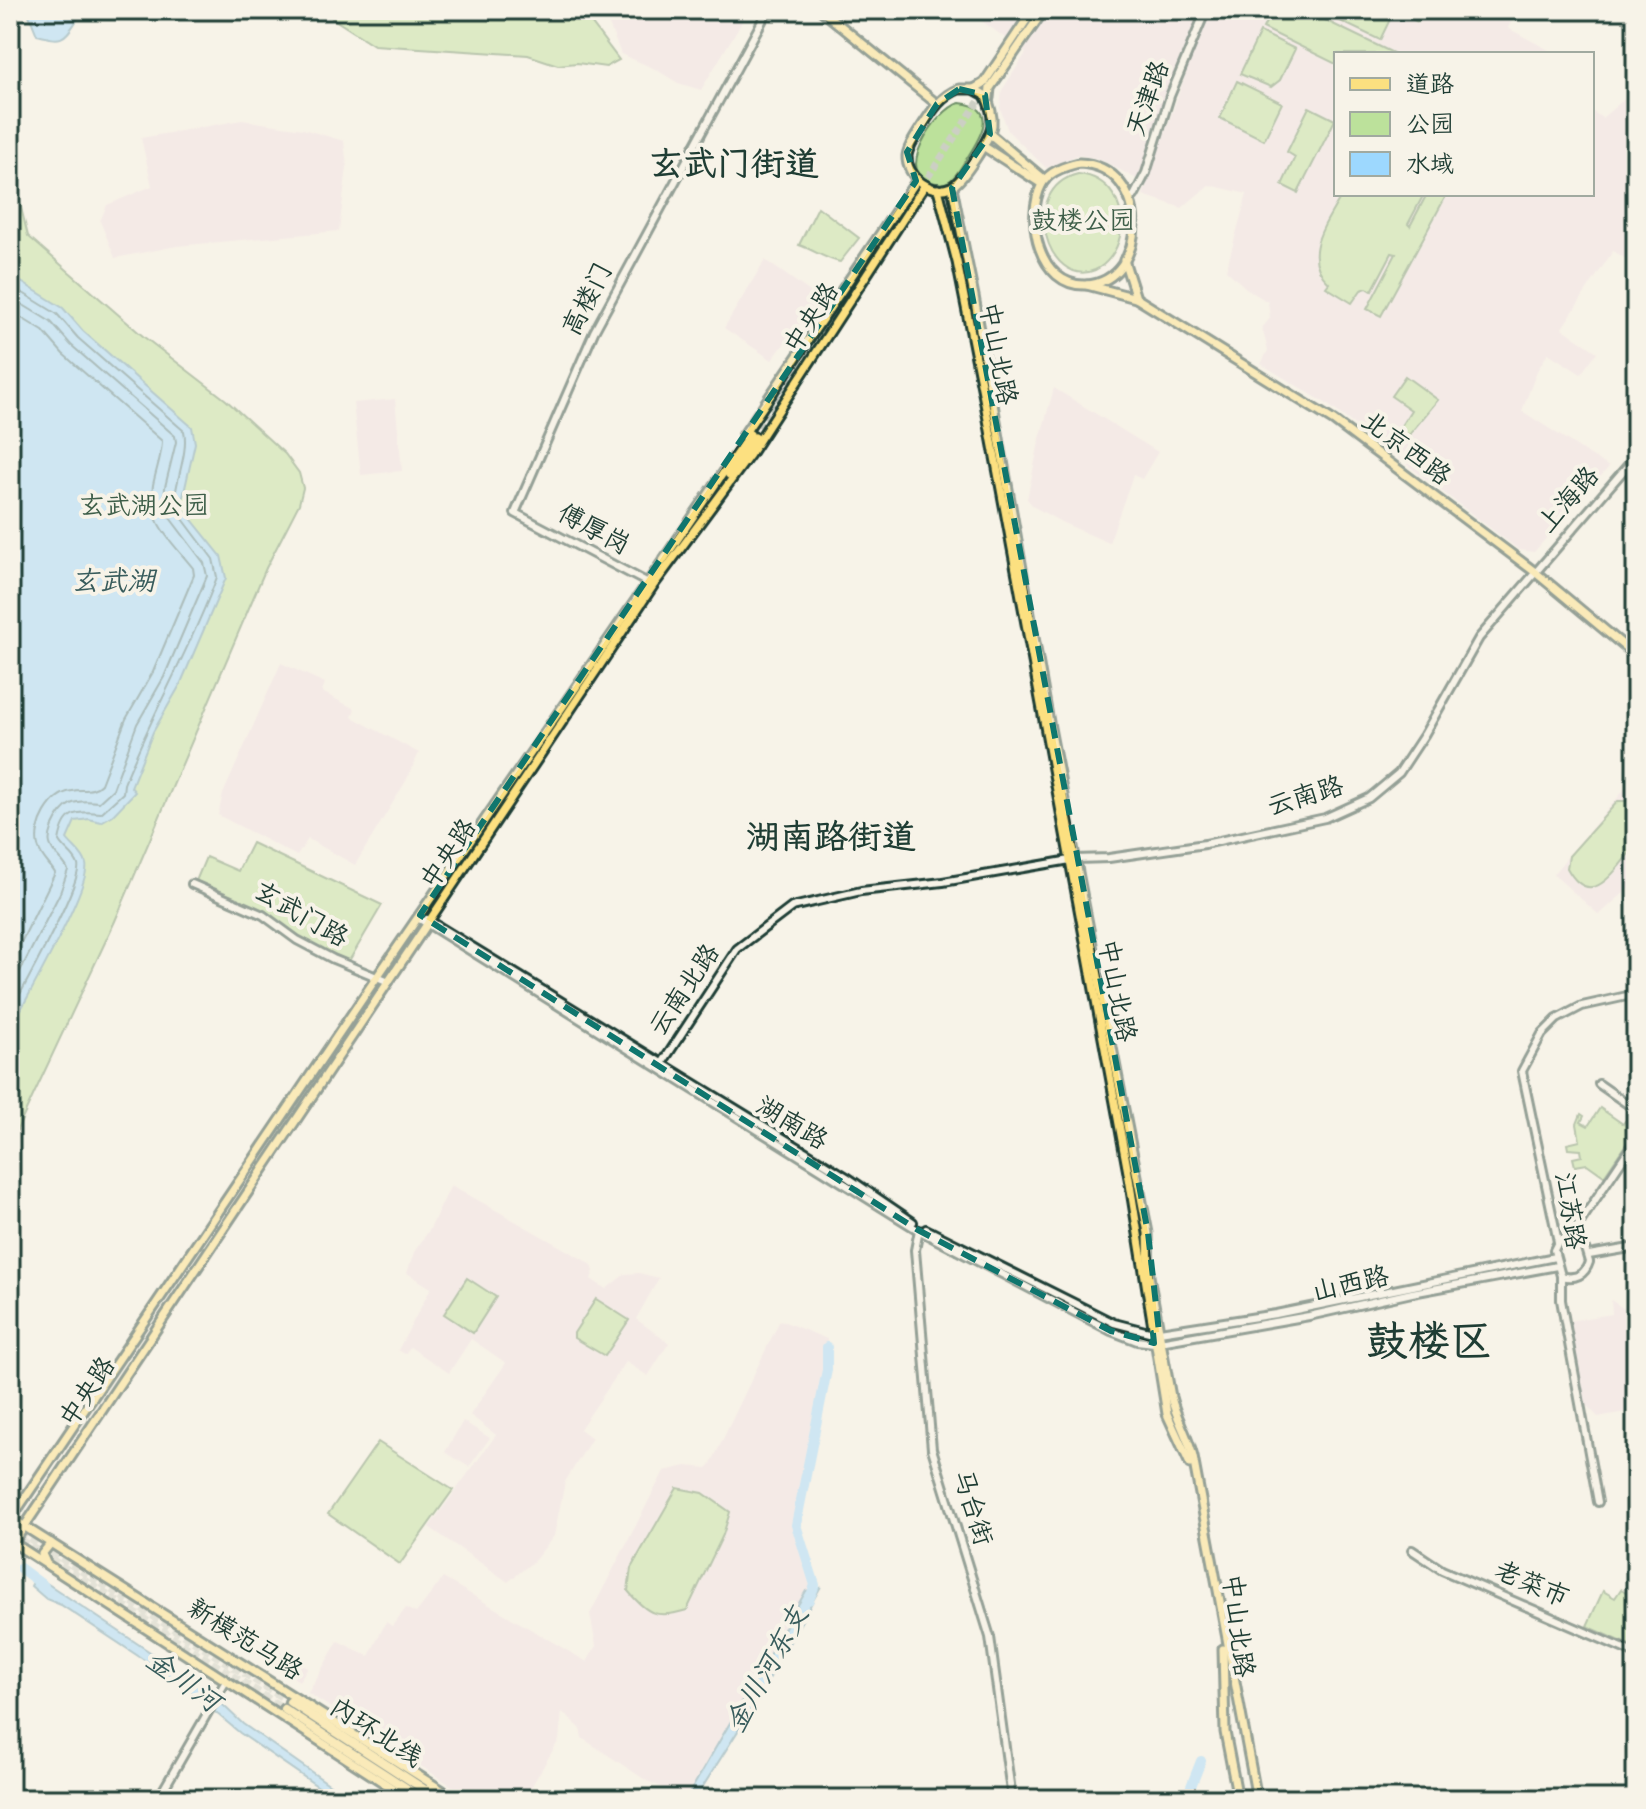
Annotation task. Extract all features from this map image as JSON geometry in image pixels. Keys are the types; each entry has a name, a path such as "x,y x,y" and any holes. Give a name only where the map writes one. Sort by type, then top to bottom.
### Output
{"highway":[{"name":"内环北线","path":"287,1706 407,1783 439,1799"},
{"path":"407,1783 455,1799"},
{"name":"内环北线","path":"407,1783 421,1799"}],"main road":[{"path":"821,10 937,104"},
{"path":"974,89 984,83 1033,10"},
{"path":"989,104 985,95 974,89 959,89 946,94 937,104 907,152 909,168 921,182 938,189 952,187 961,177 990,134 990,88 1044,10"},
{"path":"990,134 1043,182"},
{"path":"983,146 1043,182"},
{"path":"1087,164 1110,171 1129,198 1136,225 1124,260 1111,277 1087,285 1061,278 1044,257 1035,234 1035,217 1043,182 1069,165 1087,164"},
{"name":"中央路","path":"706,498 731,453 921,182"},
{"name":"中央路","path":"650,584 749,456 921,182"},
{"name":"中山北路","path":"952,187 974,296 1158,1343 1174,1412 1189,1439 1193,1457 1257,1799"},
{"name":"中山北路","path":"938,189 957,262 1073,860"},
{"path":"1124,260 1136,298"},
{"name":"北京西路","path":"1087,285 1136,298 1334,421 1535,572 1636,656"},
{"name":"中央路","path":"10,1519 377,977 650,584 752,436 706,498 650,584 429,922 11,1544"},
{"name":"中山北路","path":"1158,1343 1167,1414 1189,1458 1224,1652 1225,1732 1238,1799"},
{"name":"新模范马路","path":"10,1519 455,1799"},
{"path":"46,1563 42,1554 51,1543"},
{"name":"新模范马路","path":"11,1544 46,1563 409,1799"}],"street":[{"name":"高楼门","path":"515,513 594,332 768,10"},
{"name":"天津路","path":"1129,198 1134,196 1146,173 1170,96 1206,10"},
{"name":"上海路","path":"1535,572 1636,456"},
{"name":"傅厚岗","path":"515,513 650,584"},
{"name":"云南路","path":"1073,860 1109,858 1249,835 1325,818 1369,798 1399,773 1479,638 1535,572"},
{"name":"云南北路","path":"660,1066 737,949 792,907 861,891 943,882 1073,860"},
{"name":"玄武门路","path":"192,884 263,915 308,946 389,982"},
{"name":"湖南路","path":"419,916 660,1066 847,1177 920,1228 1111,1331 1137,1341 1158,1343"},
{"name":"江苏路","path":"1598,1502 1561,1300 1561,1276 1554,1250 1558,1242 1522,1071 1542,1034 1557,1019 1582,1006 1636,994"},
{"path":"1599,1084 1636,1110"},
{"path":"1569,1239 1636,1139"},
{"name":"湖南路","path":"920,1228 1114,1323 1156,1332"},
{"name":"马台街","path":"920,1228 915,1250 932,1449 990,1637 1012,1799"},
{"path":"1558,1242 1569,1239 1581,1243 1589,1255 1587,1268 1579,1276 1561,1276"},
{"path":"1589,1255 1636,1247"},
{"name":"山西路","path":"1156,1332 1276,1314 1555,1257"},
{"name":"山西路","path":"1158,1343 1557,1266"},
{"name":"老菜市","path":"1412,1550 1442,1570 1636,1654"},
{"path":"158,1799 226,1681"}],"highlighted area":[{"path":"959,89 985,95 990,134 952,188 1148,1233 1159,1332 1153,1333 1154,1343 1111,1331 918,1230 420,915 916,181 907,152 937,104"}],"shaded area":[{"path":"603,10 749,10 701,90 678,83 621,54"},
{"path":"974,10 1206,10 1170,95 1142,182 1100,159 1078,155 1046,168 1008,131 1000,108 1002,90 1026,53 972,14"},
{"path":"1212,10 1517,10 1508,28 1552,52 1334,52 1334,196 1594,196 1594,112 1602,118 1628,96 1636,105 1636,265 1613,251 1562,328 1597,352 1581,374 1548,353 1537,371 1522,411 1609,467 1534,552 1519,550 1327,404 1261,364 1268,350 1262,328 1270,318 1268,302 1226,270 1247,194 1209,185 1182,208 1143,195 1191,59"},
{"path":"242,120 303,129 344,141 347,167 339,231 177,246 115,258 100,221 107,205 152,186 141,138"},
{"path":"765,260 819,298 772,360 724,328"},
{"path":"1054,388 1158,452 1142,479 1133,475 1109,543 1061,522 1034,507 1027,499"},
{"path":"395,399 402,471 361,475 353,403"},
{"path":"281,663 325,683 322,692 355,709 352,717 419,753 406,781 355,865 308,839 297,856 218,815 223,794"},
{"path":"1636,776 1636,882 1599,915 1553,874"},
{"path":"451,1185 592,1265 594,1271 591,1279 606,1289 625,1274 639,1273 659,1278 636,1319 669,1343 648,1376 626,1362 580,1429 592,1438 565,1482 554,1536 534,1561 508,1582 429,1527 496,1435 470,1415 506,1363 471,1339 449,1373 410,1347 405,1354 398,1350 431,1288 407,1273 414,1252 430,1229"},
{"path":"1611,1300 1636,1317 1636,1410 1598,1417 1586,1405 1568,1321 1612,1314"},
{"path":"780,1320 827,1339 827,1370 796,1525 815,1585 793,1629 784,1625 733,1722 687,1798 647,1781 582,1738 580,1728 562,1712 559,1740 524,1799 472,1799 308,1693 338,1641 369,1656 386,1622 392,1626 406,1608 416,1613 443,1578 587,1662 596,1646 590,1614 664,1471 686,1466 707,1468 711,1464"},
{"path":"463,1421 490,1438 469,1467 445,1452"},
{"path":"268,1643 308,1668 299,1681 259,1656"}],"green space":[{"path":"328,10 589,10 592,24 619,60 606,67 577,63 558,65 528,55 374,45 332,18"},
{"path":"1272,10 1304,10 1391,52 1334,52 1334,63 1263,28"},
{"path":"1317,10 1424,10 1418,22 1394,11 1380,40"},
{"path":"1260,32 1295,49 1280,80 1271,87 1240,74"},
{"path":"1237,81 1282,103 1264,140 1220,118"},
{"path":"960,103 980,110 983,124 977,142 951,180 940,184 923,178 917,169 922,143 940,117"},
{"path":"1309,107 1334,120 1298,193 1282,185 1295,157 1287,152"},
{"name":"玄武湖","path":"10,163 28,236 144,337 226,400 285,454 299,473 303,488 299,504 266,568 115,921 10,1145"},
{"name":"鼓楼公园","path":"1078,174 1089,176 1107,187 1118,204 1121,225 1117,246 1108,260 1095,270 1078,272 1064,266 1053,252 1046,235 1044,216 1048,198 1059,183"},
{"path":"1341,196 1423,196 1408,224 1410,226 1426,196 1446,196 1381,316 1367,309 1396,254 1392,253 1372,291 1367,288 1361,290 1352,303 1326,287 1329,283 1320,272 1316,250 1323,228"},
{"path":"818,207 859,238 840,262 799,245"},
{"path":"1405,376 1438,400 1409,435 1399,429 1411,410 1391,396"},
{"path":"1618,801 1628,801 1636,806 1636,845 1603,882 1595,887 1586,887 1576,881 1567,868 1569,856"},
{"path":"252,843 382,905 349,961 303,940 264,913 196,881 206,857 238,871"},
{"path":"1600,1108 1623,1124 1625,1121 1633,1124 1636,1120 1636,1129 1604,1176 1587,1164 1575,1166 1573,1158 1582,1156 1581,1150 1568,1149 1567,1144 1580,1141 1577,1124 1581,1114 1584,1116 1581,1122 1588,1126"},
{"path":"467,1278 496,1297 473,1333 444,1314"},
{"path":"596,1299 629,1320 605,1356 574,1338 574,1333"},
{"path":"378,1442 453,1490 400,1564 328,1514"},
{"path":"677,1488 703,1493 730,1512 723,1535 687,1610 660,1614 641,1605 628,1591 631,1568"},
{"path":"1621,1589 1636,1598 1636,1648 1587,1626 1603,1591 1615,1598"}],"water":[{"path":"27,10 73,10 77,20 65,36 51,38 37,35"},
{"name":"玄武湖","path":"10,275 63,308 83,331 192,427 195,443 181,506 221,556 226,578 180,685 153,732 131,787 135,792 113,815 101,822 89,819 75,821 67,839 85,860 85,876 68,919 10,1030"},
{"path":"36,1576 207,1690 243,1724 350,1799 336,1799 240,1733 185,1687 61,1605 46,1599 31,1586"},
{"path":"820,1588 755,1704 695,1799 686,1799 806,1591"}],"waterway":[{"name":"金川河东支","path":"809,1600 815,1585 796,1525 827,1370 827,1347"},
{"name":"金川河","path":"20,1568 44,1586"},
{"path":"1186,1799 1201,1761"}],"tunnel":[{"path":"1013,49 1033,20"},
{"path":"922,186 991,83"},
{"path":"851,284 920,181"},
{"path":"755,437 858,283"},
{"path":"750,434 807,350"},
{"path":"10,1526 290,1702"},
{"path":"10,1533 284,1709"}],"district":[{"name":"玄武门街道","path":"734,167"},
{"name":"湖南路街道","path":"831,840"},
{"name":"鼓楼区","path":"1429,1344"}],"park label":[{"name":"玄武湖公园","path":"144,508"}]}
